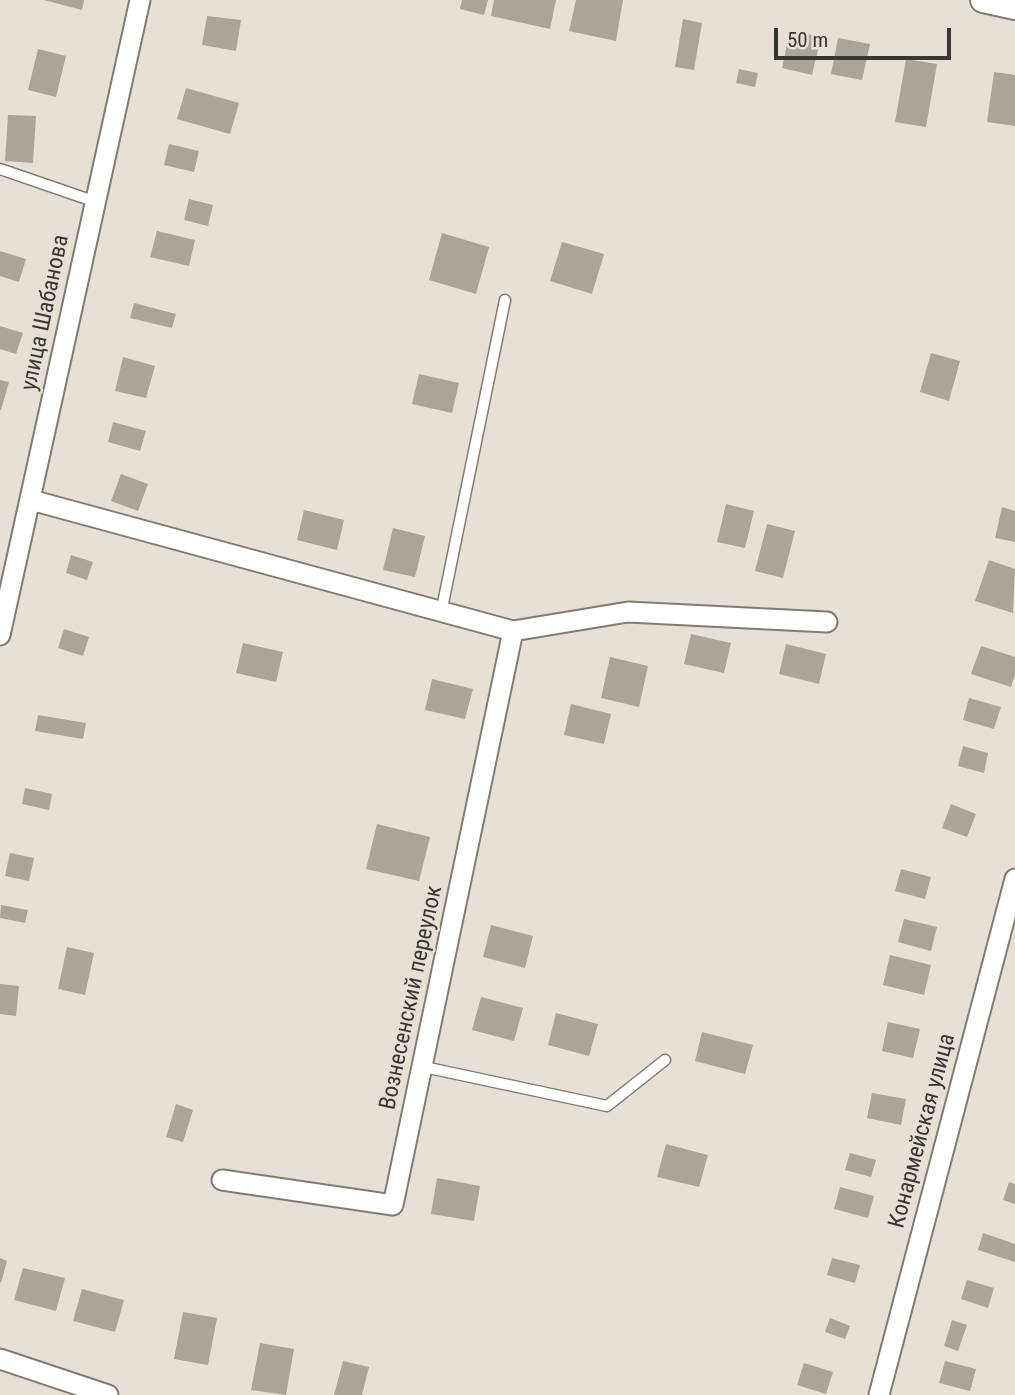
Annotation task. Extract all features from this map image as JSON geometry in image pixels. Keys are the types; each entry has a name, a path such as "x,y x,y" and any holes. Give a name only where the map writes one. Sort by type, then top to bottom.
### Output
{"street":[{"name":"улица Шабанова","path":"0,635 140,0"},
{"path":"983,0 1015,7"},
{"path":"31,500 513,631 628,612 827,622"},
{"name":"Вознесенский переулок","path":"222,1180 393,1205 424,1067 513,631"},
{"name":"Конармейская улица","path":"879,1395 1015,879"},
{"path":"0,1359 108,1395"}],"lane":[{"path":"0,169 96,202"},
{"path":"441,613 505,300"},
{"path":"424,1067 607,1106 665,1059"}],"building":[{"path":"44,0 84,0 82,10"},
{"path":"462,0 488,0 484,15 460,9"},
{"path":"494,0 556,0 550,29 491,16"},
{"path":"576,0 623,0 616,41 569,31"},
{"path":"207,16 241,20 236,51 202,45"},
{"path":"683,19 702,23 694,70 675,67"},
{"path":"790,30 821,37 812,75 782,68"},
{"path":"838,38 870,44 862,80 831,74"},
{"path":"38,49 66,56 56,97 28,90"},
{"path":"906,59 937,64 926,127 895,122"},
{"path":"739,69 758,73 755,87 736,83"},
{"path":"994,72 1015,75 1015,126 987,122"},
{"path":"186,88 239,103 230,134 177,119"},
{"path":"8,115 36,116 33,163 5,161"},
{"path":"169,144 199,151 194,172 164,165"},
{"path":"189,199 213,205 208,226 184,220"},
{"path":"157,231 195,240 189,266 150,257"},
{"path":"442,233 489,247 476,294 429,280"},
{"path":"562,242 604,254 592,294 550,281"},
{"path":"0,251 26,259 19,282 0,276"},
{"path":"134,303 176,314 172,328 130,318"},
{"path":"0,326 23,333 16,354 0,349"},
{"path":"931,353 960,361 949,401 920,392"},
{"path":"123,357 155,366 146,398 115,391"},
{"path":"419,374 459,383 452,413 412,404"},
{"path":"0,380 9,382 1,410 0,410"},
{"path":"113,422 146,431 140,451 108,442"},
{"path":"121,474 148,484 138,511 111,501"},
{"path":"726,504 754,511 745,548 717,542"},
{"path":"1002,507 1015,511 1015,542 995,538"},
{"path":"304,510 344,520 337,550 297,540"},
{"path":"767,524 795,531 783,578 755,571"},
{"path":"393,528 425,536 415,577 383,570"},
{"path":"71,555 93,562 87,580 66,573"},
{"path":"989,560 1015,569 1013,613 975,601"},
{"path":"64,629 89,637 83,656 58,648"},
{"path":"691,634 731,643 724,673 684,664"},
{"path":"243,643 283,652 276,682 236,673"},
{"path":"786,644 826,654 819,684 779,674"},
{"path":"981,646 1015,657 1015,675 1011,687 971,674"},
{"path":"610,657 648,666 639,707 601,698"},
{"path":"432,679 473,689 465,719 425,710"},
{"path":"969,698 1001,707 994,729 963,720"},
{"path":"571,704 611,714 604,744 564,735"},
{"path":"38,715 86,723 83,739 35,731"},
{"path":"963,746 988,753 984,773 958,766"},
{"path":"25,788 52,794 49,810 22,804"},
{"path":"951,804 976,814 967,837 942,828"},
{"path":"377,824 430,837 419,881 366,869"},
{"path":"10,853 34,858 29,881 5,876"},
{"path":"901,869 931,877 925,899 895,891"},
{"path":"1,905 28,910 25,923 0,918"},
{"path":"904,919 937,927 931,951 898,942"},
{"path":"491,925 533,936 525,968 483,957"},
{"path":"67,947 94,953 85,995 58,989"},
{"path":"890,955 931,965 924,995 883,985"},
{"path":"0,984 19,986 16,1016 0,1014"},
{"path":"481,997 523,1008 514,1041 472,1030"},
{"path":"556,1013 598,1024 589,1056 548,1045"},
{"path":"888,1022 920,1029 913,1058 882,1051"},
{"path":"702,1032 753,1045 745,1074 695,1061"},
{"path":"872,1093 906,1099 901,1125 867,1118"},
{"path":"176,1104 193,1110 183,1142 166,1137"},
{"path":"666,1144 708,1155 699,1187 657,1177"},
{"path":"850,1153 876,1160 871,1177 845,1170"},
{"path":"437,1178 480,1186 474,1221 431,1214"},
{"path":"1009,1182 1015,1184 1015,1204 1003,1200"},
{"path":"840,1187 874,1196 868,1218 834,1209"},
{"path":"983,1233 1015,1244 1015,1262 978,1250"},
{"path":"0,1258 7,1261 1,1283 0,1282"},
{"path":"832,1258 860,1265 855,1283 827,1275"},
{"path":"23,1268 65,1278 56,1311 14,1300"},
{"path":"967,1280 994,1288 988,1308 961,1299"},
{"path":"82,1289 124,1300 115,1332 73,1321"},
{"path":"183,1312 217,1318 208,1365 174,1359"},
{"path":"830,1318 850,1326 845,1339 825,1332"},
{"path":"952,1320 967,1325 958,1351 944,1346"},
{"path":"260,1343 294,1349 286,1395 251,1390"},
{"path":"343,1361 369,1367 362,1395 334,1395"},
{"path":"945,1361 976,1369 970,1391 939,1383"},
{"path":"804,1363 833,1372 826,1394 797,1385"}]}
